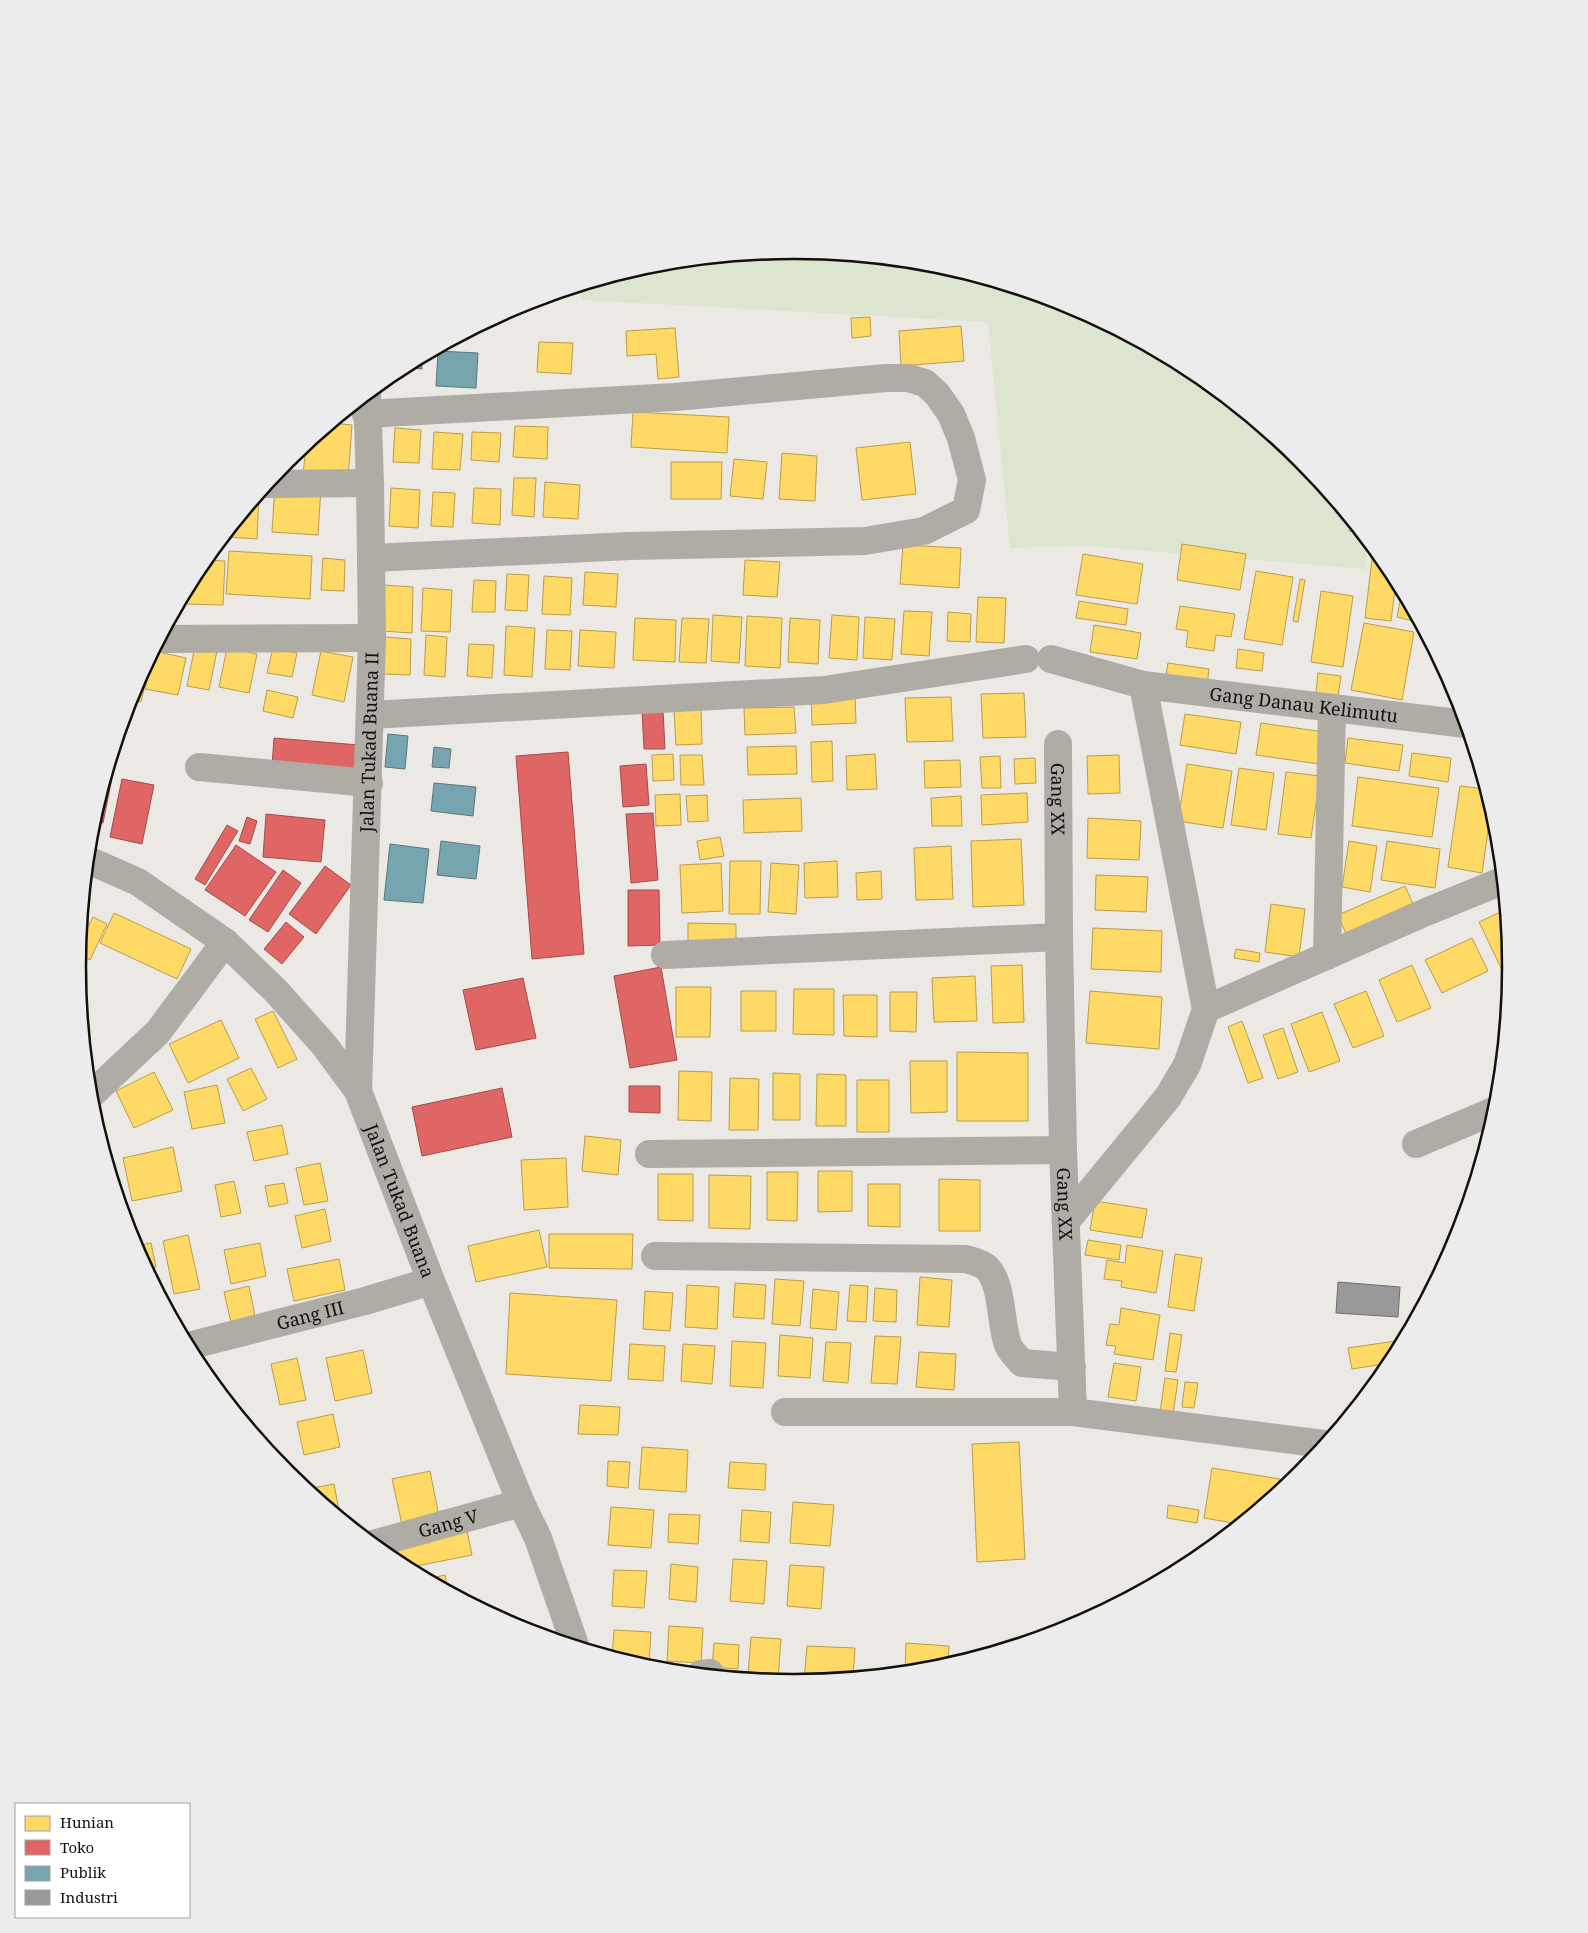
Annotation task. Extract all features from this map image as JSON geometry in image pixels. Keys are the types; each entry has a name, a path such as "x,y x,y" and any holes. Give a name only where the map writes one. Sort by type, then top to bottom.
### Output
{"street":[{"path":"367,404 675,397 886,378 908,378 926,383 951,414 961,438 972,480 966,510 924,531 865,541 630,546 371,558"},
{"name":"Jalan Tukad Buana II","path":"358,1091 372,638 367,404"},
{"path":"277,484 370,483"},
{"path":"167,639 372,638"},
{"name":"Gang Danau Kelimutu","path":"370,715 824,690 1039,659 1142,685 1458,723"},
{"path":"1067,1220 1168,1097 1187,1065 1206,1009 1142,685"},
{"path":"1327,956 1332,708"},
{"name":"Gang XX","path":"1058,744 1063,1150 1073,1412"},
{"path":"199,766 369,783"},
{"name":"Jalan Tukad Buana","path":"94,863 138,882 225,942 274,990 324,1046 358,1091 431,1281 521,1503 538,1538 574,1639"},
{"path":"1206,1009 1497,883"},
{"path":"665,955 1059,937"},
{"path":"97,1089 158,1032 225,942"},
{"path":"1416,1144 1486,1114"},
{"path":"649,1154 1063,1150"},
{"path":"655,1256 966,1259 986,1266 992,1274 997,1286 1009,1348 1022,1363 1072,1367"},
{"name":"Gang III","path":"196,1344 365,1301 431,1281"},
{"path":"785,1412 1073,1412 1317,1443"},
{"name":"Gang V","path":"382,1542 521,1503"}],"green space":[{"path":"794,259 840,260 932,272 1021,296 1107,332 1187,378 1225,405 1261,434 1326,500 1367,552 1366,569 1087,546 1010,548 988,322 582,300 581,292 656,272 748,260"}],"building: Hunian":[{"path":"870,317 871,336 852,338 851,318"},
{"path":"961,326 964,361 901,366 899,331"},
{"path":"675,328 679,377 658,379 656,354 627,356 626,331"},
{"path":"539,342 573,343 571,374 537,372"},
{"path":"633,412 729,417 727,453 631,447"},
{"path":"340,424 352,425 348,478 303,475 305,455"},
{"path":"515,426 548,427 547,459 513,457"},
{"path":"395,428 421,430 419,463 393,462"},
{"path":"434,432 463,434 460,470 432,469"},
{"path":"472,432 501,433 499,462 471,460"},
{"path":"910,442 916,494 862,500 856,448"},
{"path":"782,453 817,456 815,501 779,499"},
{"path":"734,459 767,462 763,499 730,496"},
{"path":"671,462 722,462 721,499 671,499"},
{"path":"514,478 536,478 534,517 512,515"},
{"path":"545,482 580,485 578,519 543,517"},
{"path":"276,485 321,487 318,535 272,532"},
{"path":"391,488 420,490 418,528 389,526"},
{"path":"474,488 501,489 500,525 472,523"},
{"path":"433,492 455,493 453,527 431,526"},
{"path":"259,504 257,539 232,537"},
{"path":"1182,544 1246,554 1240,590 1177,580"},
{"path":"903,545 961,548 959,588 900,584"},
{"path":"229,551 312,556 310,599 226,594"},
{"path":"1083,554 1143,564 1137,604 1076,595"},
{"path":"323,558 345,560 344,591 321,590"},
{"path":"1372,559 1394,593 1391,621 1365,618"},
{"path":"745,560 780,562 777,597 743,595"},
{"path":"215,561 225,561 223,605 187,604"},
{"path":"1256,571 1293,577 1282,645 1244,639"},
{"path":"585,572 618,574 616,607 583,605"},
{"path":"507,574 529,575 527,611 505,610"},
{"path":"544,576 572,578 570,615 542,614"},
{"path":"1300,579 1305,580 1298,622 1293,621"},
{"path":"474,580 496,581 495,612 472,612"},
{"path":"384,585 413,587 412,633 382,631"},
{"path":"423,588 452,590 450,632 421,631"},
{"path":"1321,591 1353,596 1343,667 1311,662"},
{"path":"978,597 1006,598 1004,643 976,642"},
{"path":"1079,601 1128,609 1126,625 1076,618"},
{"path":"1400,602 1411,620 1397,617"},
{"path":"1180,606 1235,614 1231,637 1216,635 1214,651 1186,647 1188,631 1176,629"},
{"path":"904,611 932,612 929,656 901,654"},
{"path":"948,612 971,614 970,642 947,641"},
{"path":"713,615 742,617 739,663 711,661"},
{"path":"832,615 859,617 857,660 829,658"},
{"path":"747,616 782,618 780,668 745,666"},
{"path":"865,617 895,619 892,660 863,658"},
{"path":"635,618 676,620 675,662 633,660"},
{"path":"682,618 709,619 706,663 679,662"},
{"path":"790,618 820,620 818,664 788,662"},
{"path":"1364,623 1414,632 1402,700 1351,690"},
{"path":"1094,625 1141,633 1137,659 1090,652"},
{"path":"506,626 535,628 532,677 504,675"},
{"path":"547,630 572,631 570,670 545,669"},
{"path":"580,630 616,632 614,668 578,666"},
{"path":"426,635 447,637 445,677 424,675"},
{"path":"385,637 411,639 410,675 383,674"},
{"path":"469,644 494,645 492,678 467,676"},
{"path":"195,646 217,651 209,690 187,686"},
{"path":"227,648 257,654 249,693 219,687"},
{"path":"273,648 297,653 292,677 267,673"},
{"path":"1238,649 1264,653 1262,671 1236,668"},
{"path":"321,651 353,657 344,702 312,695"},
{"path":"159,652 186,658 178,695 145,689"},
{"path":"1168,663 1209,669 1207,686 1165,680"},
{"path":"1318,673 1341,676 1338,696 1316,693"},
{"path":"145,685 145,685 141,702 138,701"},
{"path":"267,690 298,697 293,718 263,711"},
{"path":"855,693 856,723 812,725 811,695"},
{"path":"1024,693 1026,737 983,738 981,694"},
{"path":"951,697 953,741 907,742 905,698"},
{"path":"794,707 796,733 745,735 744,708"},
{"path":"701,710 702,744 676,745 674,711"},
{"path":"1185,714 1241,722 1236,754 1180,745"},
{"path":"1261,723 1324,732 1319,764 1256,755"},
{"path":"1348,738 1403,745 1399,771 1345,763"},
{"path":"832,741 833,781 812,782 811,742"},
{"path":"796,746 797,774 748,775 747,747"},
{"path":"1412,753 1451,758 1448,782 1409,776"},
{"path":"673,754 674,780 653,781 652,755"},
{"path":"875,754 877,789 847,790 846,756"},
{"path":"680,755 702,755 704,785 681,785"},
{"path":"1119,755 1120,793 1088,794 1087,756"},
{"path":"1000,756 1001,788 982,788 980,757"},
{"path":"1035,758 1036,783 1015,784 1014,759"},
{"path":"960,760 961,787 925,788 924,761"},
{"path":"1187,764 1232,771 1223,828 1178,821"},
{"path":"1239,768 1274,773 1266,830 1231,825"},
{"path":"1286,772 1320,776 1311,838 1278,834"},
{"path":"1358,777 1439,788 1432,837 1352,826"},
{"path":"1460,786 1479,788 1488,829 1482,873 1448,867"},
{"path":"1027,793 1028,822 982,825 981,795"},
{"path":"680,794 681,825 656,826 655,795"},
{"path":"707,795 708,821 688,822 686,796"},
{"path":"961,796 962,826 932,826 931,798"},
{"path":"801,798 802,831 744,833 743,800"},
{"path":"1088,818 1141,821 1139,860 1087,858"},
{"path":"720,837 724,856 700,860 697,841"},
{"path":"1021,839 1024,905 973,907 971,841"},
{"path":"1349,841 1377,846 1370,892 1342,887"},
{"path":"1387,841 1440,849 1435,888 1381,880"},
{"path":"951,846 953,899 916,900 914,848"},
{"path":"730,861 761,861 760,914 729,914"},
{"path":"837,861 838,897 805,898 804,863"},
{"path":"721,863 723,911 682,913 680,865"},
{"path":"771,863 799,865 796,914 768,912"},
{"path":"881,871 882,899 857,900 856,873"},
{"path":"1096,875 1148,877 1146,912 1095,910"},
{"path":"1405,886 1414,906 1347,936 1338,915"},
{"path":"1271,904 1305,909 1299,957 1265,952"},
{"path":"114,913 191,949 177,979 100,943"},
{"path":"1499,913 1502,970 1479,922"},
{"path":"93,917 107,924 90,960 86,958 88,928"},
{"path":"688,923 736,924 736,946 688,945"},
{"path":"1093,928 1162,931 1161,972 1091,969"},
{"path":"1472,938 1488,971 1442,993 1425,960"},
{"path":"1236,949 1260,953 1259,962 1234,958"},
{"path":"1022,965 1024,1022 993,1023 991,966"},
{"path":"1412,965 1431,1008 1397,1022 1379,980"},
{"path":"975,976 977,1021 934,1022 932,978"},
{"path":"676,987 711,987 710,1037 676,1037"},
{"path":"794,989 834,989 834,1035 793,1034"},
{"path":"741,991 776,991 776,1031 741,1031"},
{"path":"1090,991 1162,997 1159,1049 1086,1043"},
{"path":"1366,991 1384,1036 1353,1048 1334,1004"},
{"path":"890,992 917,992 916,1032 890,1031"},
{"path":"843,995 877,995 877,1037 844,1036"},
{"path":"273,1011 297,1059 278,1068 255,1019"},
{"path":"1322,1012 1340,1061 1309,1072 1291,1024"},
{"path":"221,1020 239,1058 188,1083 169,1044"},
{"path":"1242,1021 1263,1078 1248,1083 1228,1027"},
{"path":"1283,1028 1298,1072 1278,1079 1263,1035"},
{"path":"957,1052 1028,1053 1028,1121 957,1121"},
{"path":"910,1061 947,1061 947,1112 911,1113"},
{"path":"251,1068 267,1099 243,1111 227,1079"},
{"path":"679,1071 712,1072 711,1121 678,1120"},
{"path":"154,1072 173,1110 134,1128 116,1091"},
{"path":"773,1073 800,1074 800,1120 773,1120"},
{"path":"817,1074 846,1075 846,1126 816,1126"},
{"path":"730,1078 759,1079 758,1130 729,1130"},
{"path":"857,1080 889,1080 889,1132 857,1132"},
{"path":"217,1085 225,1123 192,1129 184,1092"},
{"path":"282,1125 288,1154 254,1161 247,1132"},
{"path":"585,1136 621,1140 618,1175 582,1171"},
{"path":"173,1147 182,1191 132,1201 123,1158"},
{"path":"566,1158 568,1207 524,1210 521,1160"},
{"path":"320,1163 328,1201 304,1205 296,1168"},
{"path":"818,1171 852,1171 852,1211 818,1212"},
{"path":"767,1172 798,1172 797,1221 767,1220"},
{"path":"658,1174 693,1174 693,1221 658,1220"},
{"path":"709,1175 751,1176 750,1229 709,1228"},
{"path":"939,1179 980,1180 980,1231 939,1231"},
{"path":"234,1181 241,1213 221,1217 215,1185"},
{"path":"284,1183 288,1203 269,1207 265,1186"},
{"path":"868,1184 900,1184 900,1227 868,1226"},
{"path":"1095,1201 1147,1209 1142,1238 1090,1230"},
{"path":"325,1209 331,1241 302,1248 295,1216"},
{"path":"539,1230 547,1267 476,1282 468,1246"},
{"path":"549,1234 633,1234 632,1269 549,1268"},
{"path":"188,1235 200,1289 174,1294 163,1241"},
{"path":"1088,1240 1121,1245 1119,1260 1085,1255"},
{"path":"151,1243 156,1267 154,1268 143,1244"},
{"path":"260,1243 266,1276 231,1284 224,1250"},
{"path":"1127,1245 1163,1251 1156,1293 1121,1287 1122,1281 1104,1279 1107,1260 1125,1263"},
{"path":"1175,1254 1202,1258 1194,1311 1168,1307"},
{"path":"339,1259 345,1290 294,1301 287,1269"},
{"path":"920,1277 952,1280 949,1327 917,1325"},
{"path":"775,1279 804,1281 800,1326 772,1324"},
{"path":"735,1283 766,1285 764,1319 733,1317"},
{"path":"687,1285 719,1287 717,1329 685,1327"},
{"path":"850,1285 868,1286 866,1322 847,1321"},
{"path":"249,1286 257,1326 233,1331 224,1292"},
{"path":"875,1288 897,1290 896,1322 873,1321"},
{"path":"813,1289 839,1292 836,1330 810,1328"},
{"path":"645,1291 673,1293 670,1331 643,1329"},
{"path":"510,1293 617,1300 611,1381 506,1374"},
{"path":"1121,1308 1160,1315 1153,1360 1114,1354 1116,1346 1106,1345 1110,1324 1119,1325"},
{"path":"1170,1333 1182,1335 1176,1372 1165,1371"},
{"path":"780,1335 813,1338 810,1378 778,1376"},
{"path":"875,1336 901,1337 897,1384 871,1383"},
{"path":"732,1341 766,1343 763,1388 730,1386"},
{"path":"1394,1341 1378,1365 1352,1369 1348,1348"},
{"path":"826,1342 851,1343 848,1383 823,1381"},
{"path":"630,1344 665,1346 663,1381 628,1379"},
{"path":"683,1344 715,1346 712,1384 681,1381"},
{"path":"363,1350 372,1393 335,1401 326,1358"},
{"path":"919,1352 956,1354 954,1390 916,1387"},
{"path":"297,1358 306,1400 280,1405 271,1364"},
{"path":"1114,1363 1141,1367 1136,1401 1108,1397"},
{"path":"1165,1378 1178,1380 1172,1421 1159,1419"},
{"path":"1185,1382 1198,1383 1194,1408 1182,1407"},
{"path":"580,1405 620,1407 618,1435 578,1434"},
{"path":"333,1414 340,1447 304,1455 297,1422"},
{"path":"1019,1442 1025,1559 977,1562 972,1444"},
{"path":"642,1447 688,1450 686,1492 639,1489"},
{"path":"608,1461 630,1462 628,1488 607,1486"},
{"path":"730,1462 766,1464 765,1490 728,1488"},
{"path":"1212,1468 1280,1479 1261,1499 1232,1523 1204,1518"},
{"path":"430,1471 440,1521 403,1529 392,1479"},
{"path":"334,1484 339,1508 327,1499 315,1487"},
{"path":"793,1502 834,1505 830,1546 790,1543"},
{"path":"1168,1505 1199,1510 1197,1523 1167,1518"},
{"path":"611,1507 654,1510 651,1548 608,1545"},
{"path":"742,1510 771,1512 769,1543 740,1541"},
{"path":"669,1514 700,1515 698,1544 668,1542"},
{"path":"466,1526 472,1555 418,1566 383,1542"},
{"path":"733,1559 767,1561 764,1604 730,1601"},
{"path":"671,1564 698,1567 696,1602 669,1599"},
{"path":"790,1565 824,1567 821,1609 787,1606"},
{"path":"614,1570 647,1571 644,1608 612,1606"},
{"path":"445,1575 446,1582 440,1579 437,1577"},
{"path":"669,1626 703,1628 701,1663 667,1661"},
{"path":"614,1630 651,1632 649,1659 612,1650"},
{"path":"751,1637 781,1639 778,1674 748,1673"},
{"path":"714,1643 739,1645 738,1669 712,1667"},
{"path":"906,1643 949,1646 948,1657 905,1665"},
{"path":"807,1646 855,1648 853,1672 805,1674"}],"building: Toko":[{"path":"663,710 665,749 644,749 642,711"},
{"path":"274,738 359,745 357,773 272,766"},
{"path":"568,752 584,954 532,959 516,756"},
{"path":"646,764 649,805 623,807 620,766"},
{"path":"113,775 103,823 101,823"},
{"path":"122,779 154,785 142,844 110,837"},
{"path":"653,813 658,880 631,883 626,814"},
{"path":"266,814 325,820 321,862 263,857"},
{"path":"247,817 257,821 250,844 239,841"},
{"path":"227,825 238,831 205,885 195,879"},
{"path":"236,845 276,872 245,916 205,890"},
{"path":"325,866 351,885 316,934 289,914"},
{"path":"283,870 301,883 268,932 249,920"},
{"path":"628,890 659,890 660,945 628,946"},
{"path":"286,922 304,937 282,964 264,949"},
{"path":"661,967 677,1060 630,1068 614,976"},
{"path":"523,978 536,1038 476,1050 463,990"},
{"path":"629,1086 660,1086 660,1113 629,1112"},
{"path":"502,1088 512,1137 422,1156 412,1107"}],"building: Publik":[{"path":"445,351 478,353 476,388 436,386 438,355"},
{"path":"388,734 408,736 405,769 385,767"},
{"path":"434,747 451,749 449,768 432,767"},
{"path":"434,783 476,787 473,816 431,811"},
{"path":"441,841 480,846 476,879 437,875"},
{"path":"390,844 429,849 423,903 384,900"}],"building: Industri":[{"path":"1338,1282 1400,1287 1398,1317 1336,1313"}]}
